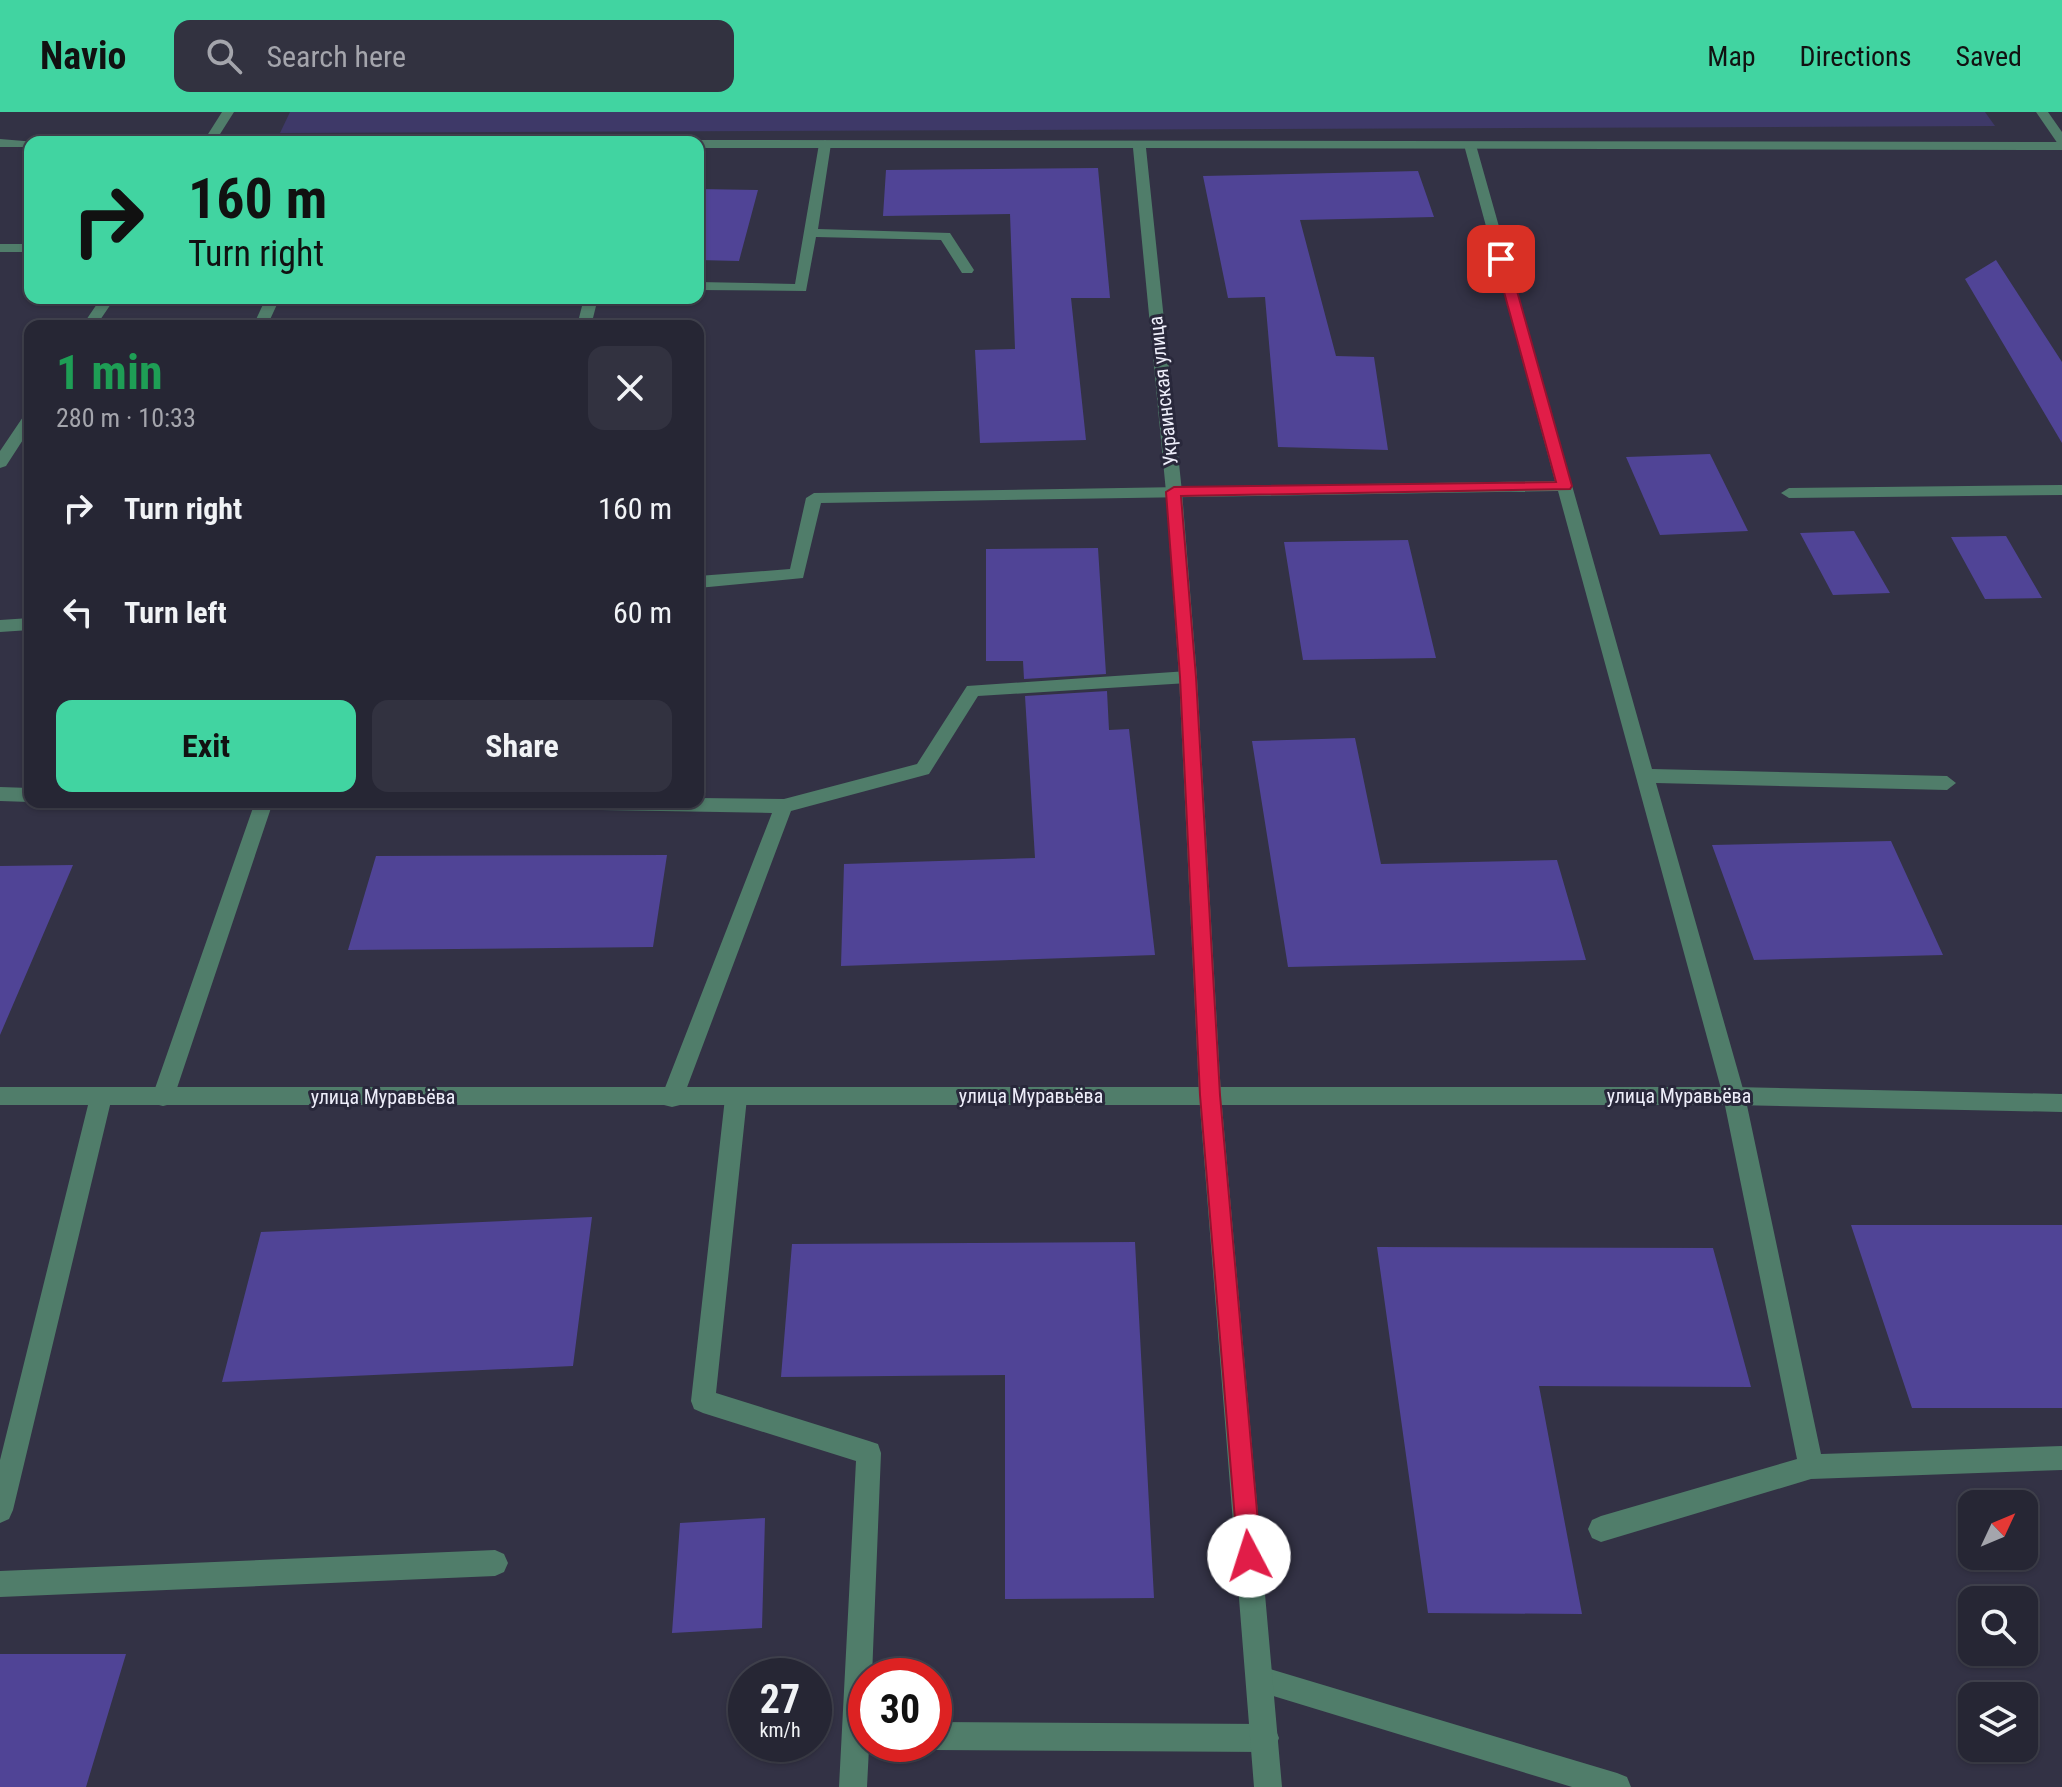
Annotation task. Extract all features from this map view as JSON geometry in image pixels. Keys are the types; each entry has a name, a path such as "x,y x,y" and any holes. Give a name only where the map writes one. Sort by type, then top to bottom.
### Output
{"street":[{"path":"213,136 228,112"},
{"path":"2042,112 2062,143"},
{"path":"0,143 24,143"},
{"path":"704,144 2062,143"},
{"path":"704,286 801,288 825,144"},
{"name":"Украинская улица","path":"1139,144 1174,492 1188,677 1210,1095 1268,1787"},
{"path":"1470,145 1734,1096 1811,1467"},
{"path":"811,233 945,236 967,270"},
{"path":"0,248 24,248"},
{"path":"0,463 24,426"},
{"path":"704,582 797,574 814,498 1565,486"},
{"path":"1789,493 2062,490"},
{"path":"0,626 24,624"},
{"path":"704,805 784,806 923,769 973,690 1188,677"},
{"path":"1645,776 1947,783"},
{"path":"0,794 24,795"},
{"path":"672,1098 784,806"},
{"path":"163,1097 262,808"},
{"name":"улица Муравьёва","path":"0,1096 1734,1096 2062,1103"},
{"path":"0,1510 101,1097"},
{"path":"736,1098 703,1401 869,1453 863,1658"},
{"path":"1601,1529 1811,1467 2062,1458"},
{"path":"0,1584 495,1563"},
{"path":"1260,1679 1617,1787"},
{"path":"952,1736 1265,1738"},
{"path":"853,1787 857,1762"}],"shaded area":[{"path":"290,112 1985,112 1995,126 280,133"}],"building":[{"path":"1098,168 1110,298 1071,298 1086,440 980,443 975,350 1015,349 1010,214 883,216 886,170"},
{"path":"1418,171 1434,217 1300,220 1336,356 1374,357 1388,450 1278,447 1265,297 1228,298 1203,176"},
{"path":"704,189 758,190 739,261 704,260"},
{"path":"1996,260 2062,362 2062,443 1965,279"},
{"path":"1710,454 1748,531 1660,535 1626,457"},
{"path":"1854,531 1890,593 1833,595 1800,533"},
{"path":"2006,536 2042,598 1985,599 1951,537"},
{"path":"1408,540 1436,658 1303,660 1284,542"},
{"path":"1098,548 1106,674 1024,679 1023,661 986,661 986,549"},
{"path":"1107,691 1109,730 1129,729 1155,955 841,966 844,864 1035,858 1025,696"},
{"path":"1355,738 1381,864 1557,860 1586,960 1288,967 1252,741"},
{"path":"1891,841 1943,955 1754,960 1712,845"},
{"path":"667,855 653,947 348,950 376,856"},
{"path":"73,865 0,1035 0,866"},
{"path":"592,1217 573,1366 222,1382 261,1232"},
{"path":"1851,1225 2062,1225 2062,1408 1912,1408"},
{"path":"1135,1242 1154,1598 1005,1599 1005,1375 781,1377 792,1244"},
{"path":"1377,1247 1713,1248 1751,1387 1539,1386 1582,1614 1428,1613"},
{"path":"765,1518 762,1628 672,1633 680,1523"},
{"path":"0,1654 126,1654 86,1787 0,1787"}],"route":[{"path":"1249,1556 1210,1095 1188,677 1174,492 1565,486 1501,259"}]}
